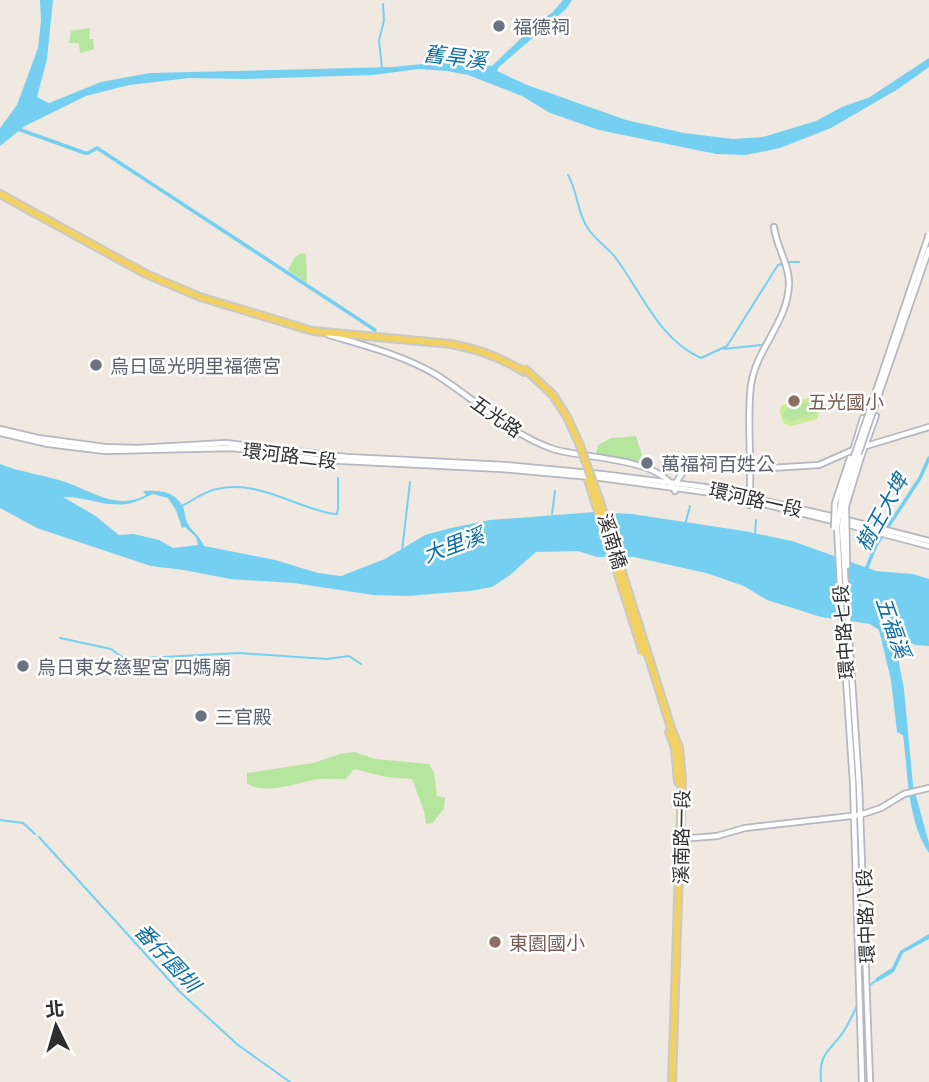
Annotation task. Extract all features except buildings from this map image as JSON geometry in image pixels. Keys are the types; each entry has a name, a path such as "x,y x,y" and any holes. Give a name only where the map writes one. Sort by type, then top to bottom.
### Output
{"main road":[{"name":"五光路","path":"0,192 172,286 256,314 324,331 430,341 471,348 524,370"},
{"name":"溪南橋","path":"524,370 548,394 573,438 671,732"},
{"name":"溪南路一段","path":"671,732 677,768 680,839 672,1082"}],"street":[{"path":"749,500 751,387 754,368 779,322 789,292 789,280 774,227"},
{"name":"環中路七段","path":"853,750 837,527 843,489 929,234"},
{"name":"環中路七段","path":"844,605 842,527 846,490 929,249"},
{"name":"五光路","path":"324,331 403,357 437,375 517,431 546,447 573,455 639,466 663,476 674,486"},
{"path":"844,605 846,506 876,416"},
{"path":"844,605 837,578 834,519 839,487 863,418"},
{"path":"674,486 682,471 692,466 819,466 853,450 929,427"},
{"name":"環河路二段","path":"0,431 48,443 105,451 232,448 345,461 580,474"},
{"name":"環河路一段","path":"580,474 674,486 749,500 929,543"},
{"name":"環中路八段","path":"853,750 867,978 870,1082"},
{"path":"680,839 717,836 745,828 857,816 881,808 906,793 929,788"},
{"name":"環中路八段","path":"857,816 862,1082"}],"green space":[{"path":"90,28 89,39 93,39 94,49 80,53 79,43 69,43 71,31"},
{"path":"306,254 307,283 288,270 295,257"},
{"path":"815,396 820,408 817,419 791,426 783,423 780,411 782,405","holes":["808,401 816,405 816,414 790,422 783,417 787,408"]},
{"path":"808,401 816,405 816,414 790,422 783,417 787,408"},
{"path":"636,436 642,455 639,461 596,454 598,445 611,438"},
{"path":"355,752 375,759 429,764 434,773 437,796 445,798 444,808 433,823 426,824 412,779 386,777 354,769 346,779 316,779 270,788 247,783 247,773 313,763"}],"water":[{"name":"舊旱溪","path":"40,0 53,0 47,59 37,97 49,103 101,82 150,73 393,67 442,62 471,67 492,66 563,0 572,0 566,9 497,71 527,85 626,120 684,133 733,139 763,137 816,121 842,107 870,97 929,58 929,67 898,89 831,128 780,148 746,155 716,154 599,130 550,113 522,96 468,75 419,69 373,75 189,78 129,85 86,96 25,126 0,146 0,128 17,105 38,48"},
{"name":"大里溪","path":"0,464 60,480 116,500 136,499 146,495 143,491 166,493 180,502 188,524 204,546 341,576 385,559 425,535 451,528 490,520 595,512 632,514 744,531 792,541 876,571 913,574 929,579 929,646 915,645 886,628 898,658 904,689 913,785 929,843 929,853 912,811 903,735 897,732 891,680 879,630 870,624 821,617 767,600 744,586 706,573 634,557 597,557 578,551 536,552 492,587 470,591 407,596 373,595 294,583 230,579 151,566 37,528 0,508","holes":["153,494 168,498 176,510 182,528 185,527 196,537 198,545 173,548 159,540 134,534 119,535 94,515 63,497 118,505 133,503"]},
{"path":"929,934 929,939 903,953 894,972 877,982 876,978 892,968 900,951"}],"waterway":[{"path":"382,68 379,40 384,21 383,4"},
{"path":"18,129 85,153 97,148 375,330"},
{"name":"舊旱溪","path":"568,175 589,230 615,257 662,327 686,350 701,358 727,346 778,265 799,262"},
{"path":"724,349 761,345"},
{"name":"樹王大埤","path":"865,572 876,545 920,478 929,458"},
{"path":"182,506 208,492 232,487 262,491 320,511 337,514 338,478"},
{"path":"402,551 410,482"},
{"path":"552,514 555,491"},
{"path":"685,525 690,506"},
{"path":"755,533 756,520"},
{"path":"60,638 111,649 125,659 239,653 327,659 349,656 361,664"},
{"name":"番仔園圳","path":"0,820 23,823 35,834"},
{"name":"番仔園圳","path":"39,837 180,992 238,1045 290,1082"},
{"name":"五福溪","path":"868,987 878,979"},
{"name":"五福溪","path":"821,1082 824,1057 845,1029 858,1004"}],"place":[{"name":"福德祠","path":"499,26"},
{"name":"烏日區光明里福德宮","path":"96,365"},
{"name":"五光國小","path":"794,401"},
{"name":"萬福祠百姓公","path":"647,463"},
{"name":"烏日東女慈聖宮 四媽廟","path":"23,666"},
{"name":"三官殿","path":"201,716"},
{"name":"東園國小","path":"495,942"}]}
